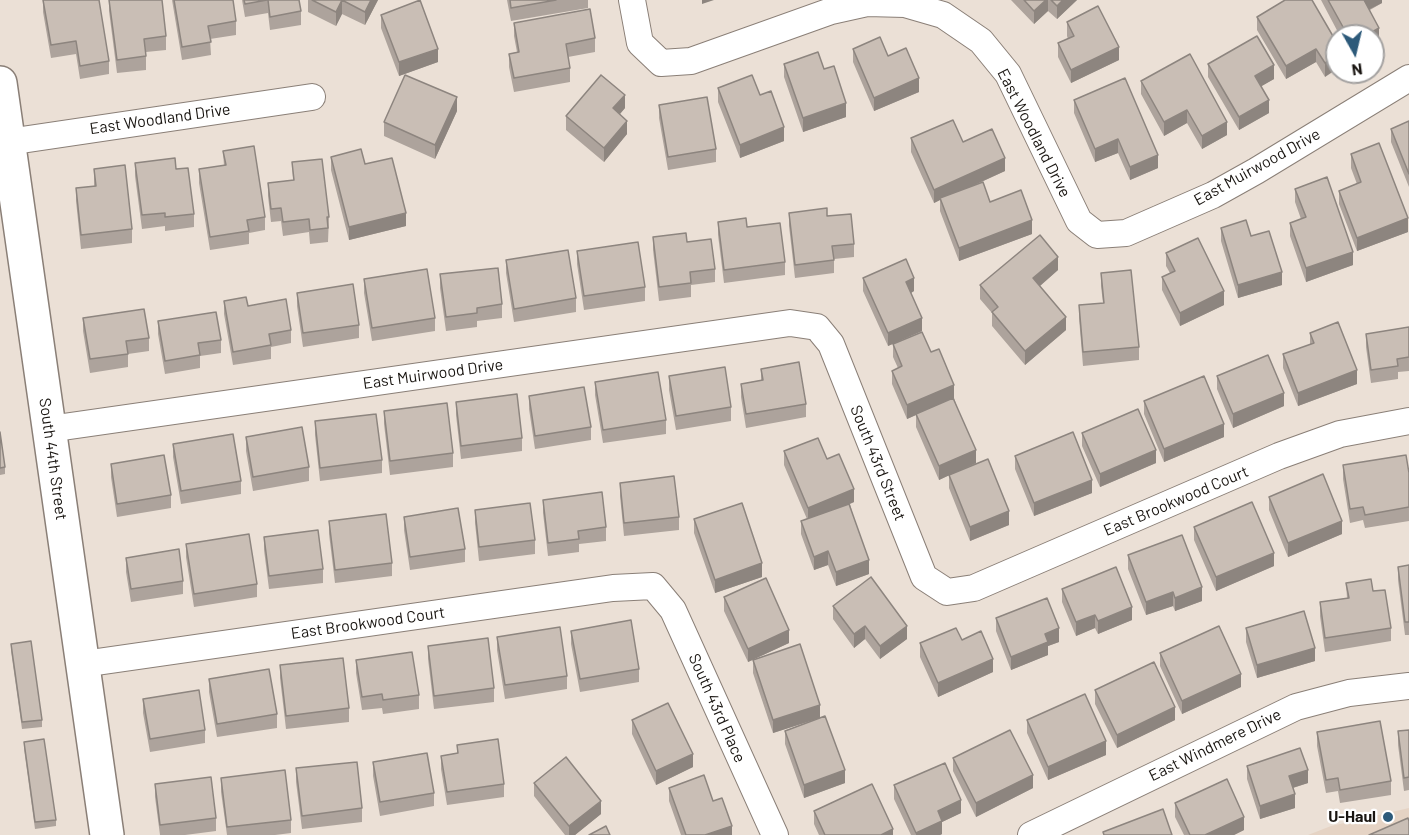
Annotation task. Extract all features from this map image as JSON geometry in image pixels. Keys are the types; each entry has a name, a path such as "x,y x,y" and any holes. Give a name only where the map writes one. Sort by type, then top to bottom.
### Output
{"street":[{"name":"East Woodland Drive","path":"632,0 640,43 661,63 691,61 831,11 867,3 905,4 944,15 981,40 1008,74 1079,221 1097,235"},
{"name":"East Muirwood Drive","path":"1097,235 1126,233 1213,195 1409,78"},
{"name":"South 44th Street","path":"0,83 108,835"},
{"name":"East Woodland Drive","path":"8,142 312,97"},
{"name":"East Muirwood Drive","path":"49,429 790,323 817,327"},
{"name":"South 43rd Street","path":"817,327 831,345 924,577 947,592"},
{"name":"East Brookwood Court","path":"947,592 974,588 1279,456 1340,434 1409,421"},
{"name":"East Brookwood Court","path":"83,664 613,588 653,586"},
{"name":"South 43rd Place","path":"653,586 673,610 775,835"},
{"name":"East Windmere Drive","path":"1031,835 1296,707 1349,693 1409,686"}],"shaded area":[{"name":"U-Haul","path":"1409,808 1409,835 1308,835 1331,826"}],"building":[{"path":"43,0 99,0 109,61 80,66 76,41 51,45"},
{"path":"109,0 162,0 166,36 144,39 146,56 117,60"},
{"path":"174,0 233,0 236,21 208,26 211,42 182,47"},
{"path":"244,0 267,0 245,4"},
{"path":"268,0 299,0 301,11 270,17"},
{"path":"312,0 342,0 336,12"},
{"path":"342,0 371,0 365,12"},
{"path":"420,0 438,49 399,62 381,15"},
{"path":"510,0 556,0 511,8"},
{"path":"1024,0 1046,0 1034,11"},
{"path":"1051,0 1063,0 1057,6"},
{"path":"1285,0 1312,0 1326,24 1325,63 1316,49 1286,66 1257,17"},
{"path":"1328,0 1364,0 1377,24 1341,24"},
{"path":"1098,6 1119,47 1071,70 1058,43 1074,36 1067,22"},
{"path":"590,9 595,38 566,44 570,68 514,78 509,54 519,52 514,23"},
{"path":"1257,36 1274,65 1255,76 1269,100 1239,117 1208,64"},
{"path":"880,37 888,56 906,48 919,78 874,98 853,49"},
{"path":"818,52 824,69 834,66 846,103 803,118 784,64"},
{"path":"1190,54 1227,122 1202,136 1187,110 1164,122 1141,81"},
{"path":"405,75 457,97 435,145 384,122"},
{"path":"601,75 625,95 613,108 627,121 604,148 566,116"},
{"path":"752,75 760,95 771,91 784,127 740,145 718,88"},
{"path":"1125,78 1158,155 1130,167 1118,139 1095,149 1074,100"},
{"path":"707,97 716,149 668,157 659,105"},
{"path":"953,120 963,142 992,129 1005,158 934,190 911,138"},
{"path":"1409,121 1409,174 1391,129"},
{"path":"1379,143 1408,218 1357,238 1339,191 1361,182 1351,154"},
{"path":"254,146 265,217 247,220 249,231 210,237 199,169 226,165 223,151"},
{"path":"361,149 365,164 392,158 406,213 349,227 331,157"},
{"path":"175,158 176,169 188,168 194,214 165,217 165,213 142,215 135,163"},
{"path":"322,159 329,217 327,217 328,228 310,230 309,219 283,222 281,208 271,209 268,183 294,180 292,162"},
{"path":"125,165 132,229 81,235 76,188 96,186 94,169"},
{"path":"1327,177 1353,252 1306,268 1290,223 1306,217 1295,189"},
{"path":"983,182 990,202 1021,190 1032,220 959,248 940,198"},
{"path":"827,208 827,216 851,214 854,244 832,246 834,260 795,265 789,213"},
{"path":"746,218 747,227 780,223 785,262 724,270 718,222"},
{"path":"1246,220 1251,236 1269,231 1282,272 1238,285 1221,228"},
{"path":"686,233 687,242 711,239 715,269 690,272 691,283 659,287 653,237"},
{"path":"1040,235 1058,257 1033,278 1066,317 1025,351 992,312 998,307 980,285"},
{"path":"1198,238 1224,291 1180,313 1162,277 1175,271 1166,253"},
{"path":"638,242 645,287 584,296 577,251"},
{"path":"568,250 576,298 514,309 506,260"},
{"path":"906,259 914,278 906,282 922,318 888,333 863,278"},
{"path":"498,268 502,304 477,308 477,313 446,317 440,274"},
{"path":"427,269 435,318 372,328 364,279"},
{"path":"1131,270 1139,347 1083,352 1079,305 1104,303 1101,273"},
{"path":"353,284 359,325 303,333 297,293"},
{"path":"246,297 248,306 286,299 291,330 269,334 271,345 233,352 224,301"},
{"path":"144,309 149,338 126,341 128,354 90,359 83,318"},
{"path":"216,312 221,340 198,343 200,355 165,361 158,321"},
{"path":"1338,322 1357,370 1298,393 1283,354 1314,343 1310,333"},
{"path":"1409,327 1409,357 1397,359 1398,366 1371,370 1366,334"},
{"path":"922,332 931,352 939,349 954,385 907,405 892,371 902,366 893,344"},
{"path":"1268,355 1284,393 1233,414 1217,376"},
{"path":"799,362 806,404 746,414 741,384 763,380 761,369"},
{"path":"725,367 731,407 676,416 669,376"},
{"path":"658,372 666,420 603,430 595,382"},
{"path":"1204,376 1224,424 1164,449 1144,401"},
{"path":"584,387 591,427 535,436 529,396"},
{"path":"517,394 522,438 461,446 456,402"},
{"path":"953,398 976,450 939,466 916,414"},
{"path":"447,403 453,453 390,461 384,411"},
{"path":"1138,409 1156,450 1100,474 1082,433"},
{"path":"376,414 382,460 320,468 315,421"},
{"path":"302,427 309,467 253,477 246,437"},
{"path":"0,432 5,467 0,468"},
{"path":"1073,432 1092,480 1034,503 1015,456"},
{"path":"233,434 241,481 181,491 173,444"},
{"path":"818,438 827,459 839,454 854,489 808,508 784,451"},
{"path":"164,455 171,495 117,504 111,464"},
{"path":"1406,455 1409,473 1409,507 1365,515 1363,507 1350,509 1343,465"},
{"path":"988,459 1009,511 970,527 949,475"},
{"path":"1323,474 1342,521 1288,543 1269,497"},
{"path":"674,476 679,517 624,523 620,483"},
{"path":"602,492 606,527 578,531 579,539 548,543 543,500"},
{"path":"1252,502 1274,553 1216,577 1194,527"},
{"path":"530,503 535,540 479,547 475,510"},
{"path":"742,503 762,563 715,580 694,519"},
{"path":"849,504 869,560 836,572 828,551 814,557 801,521"},
{"path":"458,508 465,549 410,557 404,517"},
{"path":"386,514 392,563 335,570 329,521"},
{"path":"318,530 323,569 269,576 264,537"},
{"path":"249,534 257,584 194,594 186,544"},
{"path":"1182,535 1202,587 1175,598 1173,592 1146,602 1128,555"},
{"path":"179,549 183,581 131,589 126,558"},
{"path":"1409,565 1409,622 1405,622 1398,567"},
{"path":"1116,567 1132,607 1098,621 1095,615 1076,622 1062,589"},
{"path":"871,577 907,626 880,646 865,626 854,634 833,606"},
{"path":"766,578 789,630 748,649 724,597"},
{"path":"1371,579 1373,591 1385,590 1391,628 1325,638 1320,602 1349,598 1346,583"},
{"path":"1047,598 1059,628 1045,634 1048,642 1011,657 996,618"},
{"path":"1304,611 1315,648 1257,665 1246,628"},
{"path":"631,620 639,669 580,679 571,631"},
{"path":"1219,626 1241,674 1182,701 1160,653"},
{"path":"560,627 567,676 505,685 497,637"},
{"path":"956,628 962,640 981,631 993,659 938,683 920,643"},
{"path":"488,638 494,688 434,696 428,646"},
{"path":"31,641 42,720 22,722 11,644"},
{"path":"800,644 820,705 773,720 753,660"},
{"path":"412,652 419,695 383,700 382,694 362,697 356,660"},
{"path":"343,658 349,708 286,716 280,665"},
{"path":"1154,662 1175,707 1117,735 1095,690"},
{"path":"269,669 277,714 217,724 209,679"},
{"path":"199,690 205,730 150,739 143,699"},
{"path":"1085,694 1106,741 1048,767 1027,720"},
{"path":"668,703 693,754 656,771 632,720"},
{"path":"825,716 845,770 804,785 785,731"},
{"path":"1380,721 1391,781 1340,790 1338,778 1326,780 1317,732"},
{"path":"1010,730 1033,775 976,803 953,758"},
{"path":"1409,730 1409,777 1404,778 1398,731"},
{"path":"44,739 56,820 35,822 24,742"},
{"path":"498,739 504,784 447,792 441,756 458,753 457,745"},
{"path":"1300,748 1308,770 1289,776 1295,794 1260,806 1247,766"},
{"path":"427,753 434,793 380,802 373,762"},
{"path":"566,757 601,801 569,826 534,783"},
{"path":"357,762 362,808 302,816 296,768"},
{"path":"945,763 961,800 938,811 942,821 916,833 894,785"},
{"path":"285,770 291,820 227,827 221,778"},
{"path":"704,775 713,801 722,798 732,826 705,835 686,835 669,788"},
{"path":"211,777 216,818 160,825 155,784"},
{"path":"1227,779 1244,817 1205,835 1190,835 1175,803"},
{"path":"872,784 893,829 881,835 825,835 814,811"},
{"path":"1163,809 1172,835 1104,835 1103,832"},
{"path":"1408,818 1409,835 1369,835"},
{"path":"606,826 610,835 589,835"}],"place":[{"name":"U-Haul","path":"1388,817"}]}
